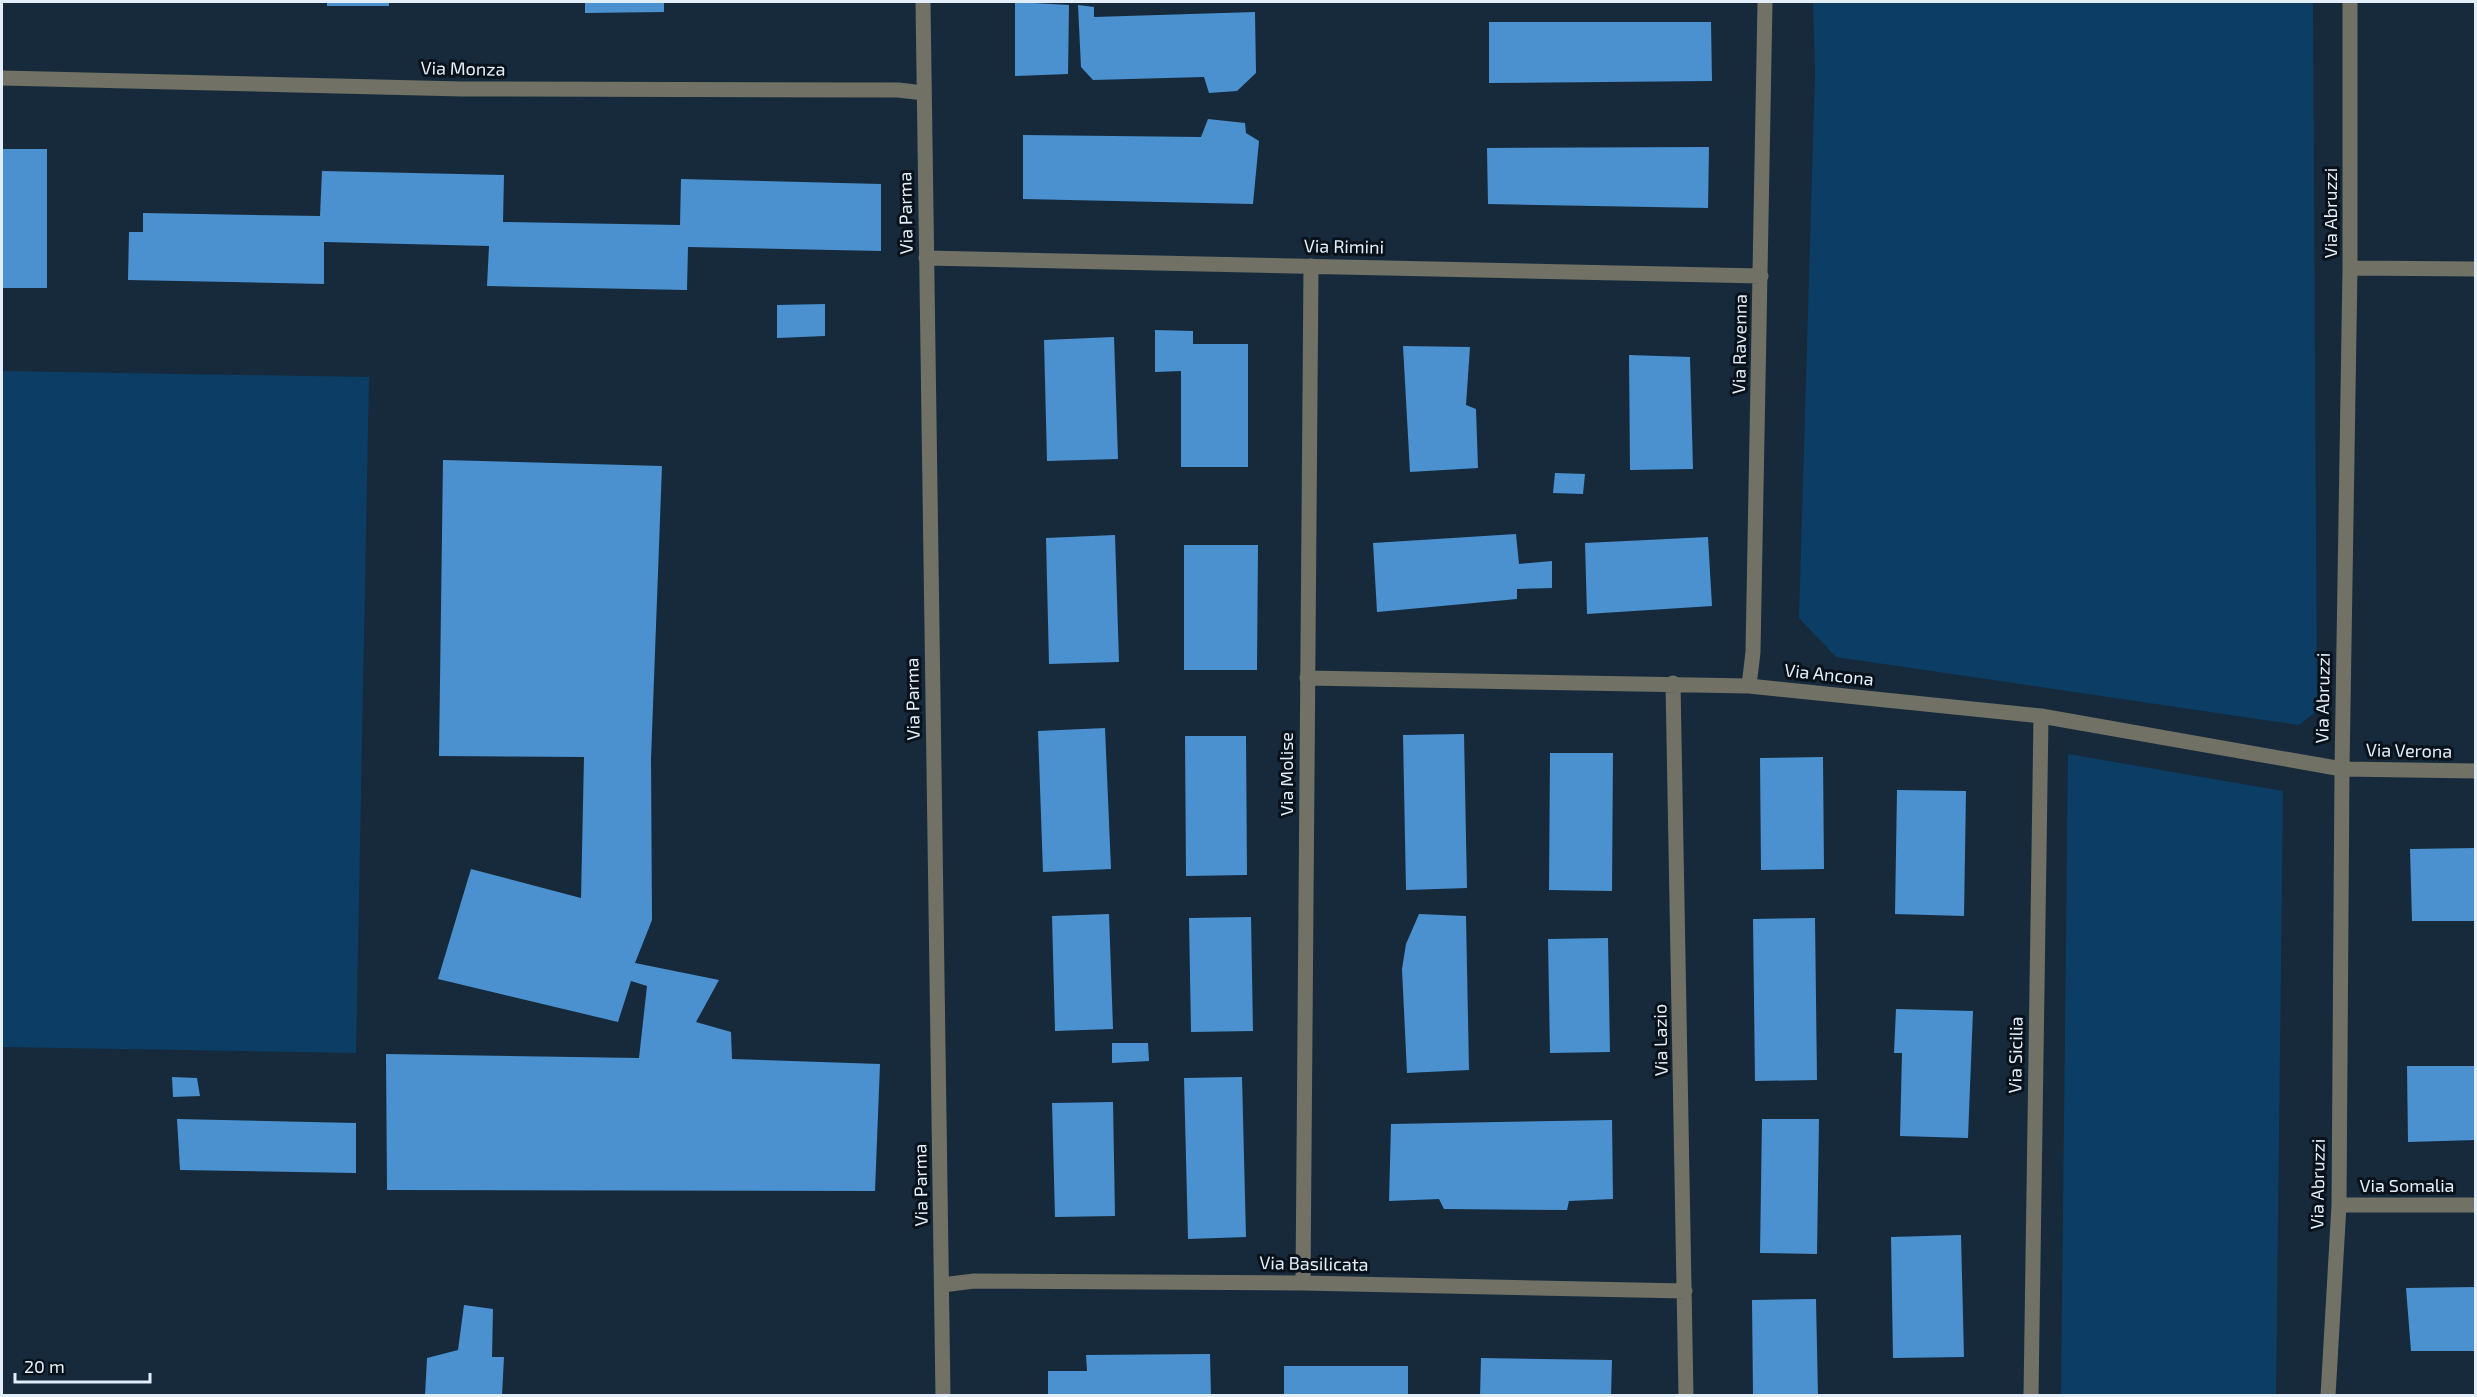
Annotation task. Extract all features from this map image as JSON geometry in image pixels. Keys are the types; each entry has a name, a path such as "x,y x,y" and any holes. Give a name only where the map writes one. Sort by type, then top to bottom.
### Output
{"street":[{"name":"Via Parma","path":"923,2 944,1395"},
{"name":"Via Ravenna","path":"1749,686 1753,652 1765,2"},
{"name":"Via Abruzzi","path":"2328,1395 2339,1205 2342,769 2350,268 2350,2"},
{"name":"Via Monza","path":"2,78 462,89 898,90 924,93"},
{"name":"Via Rimini","path":"926,258 1761,276"},
{"name":"Via Molise","path":"1302,1283 1311,266"},
{"path":"2350,268 2475,269"},
{"name":"Via Ancona","path":"1307,678 1749,686 2041,716 2342,769"},
{"name":"Via Lazio","path":"1673,683 1686,1395"},
{"name":"Via Sicilia","path":"2031,1395 2041,716"},
{"name":"Via Verona","path":"2342,769 2475,771"},
{"name":"Via Somalia","path":"2339,1205 2475,1205"},
{"name":"Via Basilicata","path":"942,1285 974,1281 1302,1283 1685,1291"}],"shaded area":[{"path":"1813,2 2313,2 2317,711 2299,725 1836,657 1799,618 1815,72"},
{"path":"2,371 369,377 356,1053 2,1047"},
{"path":"2068,754 2283,791 2276,1395 2061,1395"}],"building":[{"path":"327,2 389,2 389,6 327,6"},
{"path":"585,2 664,2 664,12 585,13"},
{"path":"1015,2 1069,5 1068,74 1015,76"},
{"path":"1078,5 1094,7 1094,17 1255,12 1256,73 1237,91 1209,93 1204,77 1093,80 1081,67"},
{"path":"1489,22 1711,22 1712,81 1489,83"},
{"path":"1208,119 1245,123 1246,133 1259,141 1253,204 1023,199 1023,135 1201,137"},
{"path":"1709,147 1708,208 1488,204 1487,148"},
{"path":"2,149 47,149 47,288 2,288"},
{"path":"322,171 504,175 503,222 680,225 681,179 881,184 881,251 688,247 687,290 487,286 489,246 324,242 324,284 128,280 129,232 143,232 143,213 320,216"},
{"path":"825,304 825,336 777,338 777,305"},
{"path":"1155,330 1193,331 1193,344 1248,344 1248,467 1181,467 1181,371 1155,372"},
{"path":"1114,337 1118,459 1047,461 1044,340"},
{"path":"1403,346 1470,347 1466,405 1476,409 1478,468 1410,472"},
{"path":"1629,355 1690,357 1693,469 1630,470"},
{"path":"443,460 662,466 651,759 652,920 635,963 719,980 696,1022 731,1032 732,1059 880,1064 875,1191 387,1190 386,1054 639,1058 647,986 631,981 618,1022 438,979 471,869 581,898 584,757 439,756"},
{"path":"1555,473 1585,474 1583,494 1553,493"},
{"path":"1516,534 1519,564 1552,561 1552,588 1517,589 1517,599 1377,612 1373,543"},
{"path":"1115,535 1119,662 1049,664 1046,538"},
{"path":"1708,537 1712,606 1587,614 1585,543"},
{"path":"1184,545 1258,545 1257,670 1184,670"},
{"path":"1105,728 1111,869 1043,872 1038,731"},
{"path":"1464,734 1467,888 1406,890 1403,735"},
{"path":"1185,736 1246,736 1247,875 1186,876"},
{"path":"1550,753 1613,753 1612,891 1549,890"},
{"path":"1823,757 1824,869 1761,870 1760,758"},
{"path":"1897,790 1966,791 1964,916 1895,914"},
{"path":"2476,848 2476,921 2412,921 2410,849"},
{"path":"1109,914 1113,1029 1055,1031 1052,916"},
{"path":"1419,914 1466,916 1469,1070 1407,1073 1402,969 1406,944"},
{"path":"1251,917 1253,1031 1191,1032 1189,918"},
{"path":"1815,918 1817,1080 1755,1081 1753,919"},
{"path":"1608,938 1610,1052 1550,1053 1548,939"},
{"path":"1896,1009 1973,1011 1968,1138 1900,1136 1902,1053 1894,1053"},
{"path":"1112,1043 1148,1043 1149,1061 1112,1063"},
{"path":"2407,1066 2476,1066 2476,1140 2408,1142"},
{"path":"172,1077 197,1078 200,1096 173,1097"},
{"path":"1242,1077 1246,1237 1188,1239 1184,1078"},
{"path":"1113,1102 1115,1216 1055,1217 1052,1103"},
{"path":"177,1119 356,1123 356,1173 180,1170"},
{"path":"1762,1119 1819,1119 1817,1254 1760,1253"},
{"path":"1612,1120 1613,1199 1569,1201 1567,1210 1444,1209 1439,1199 1389,1201 1391,1124"},
{"path":"1961,1235 1964,1357 1893,1358 1891,1237"},
{"path":"2476,1287 2476,1351 2411,1351 2406,1288"},
{"path":"1816,1299 1818,1396 1753,1396 1752,1300"},
{"path":"464,1305 493,1309 492,1357 504,1357 502,1396 425,1396 427,1358 458,1350"},
{"path":"1210,1354 1211,1396 1048,1396 1048,1371 1087,1371 1086,1355"},
{"path":"1481,1358 1612,1360 1611,1396 1480,1396"},
{"path":"1284,1366 1408,1366 1408,1396 1284,1396"}]}
